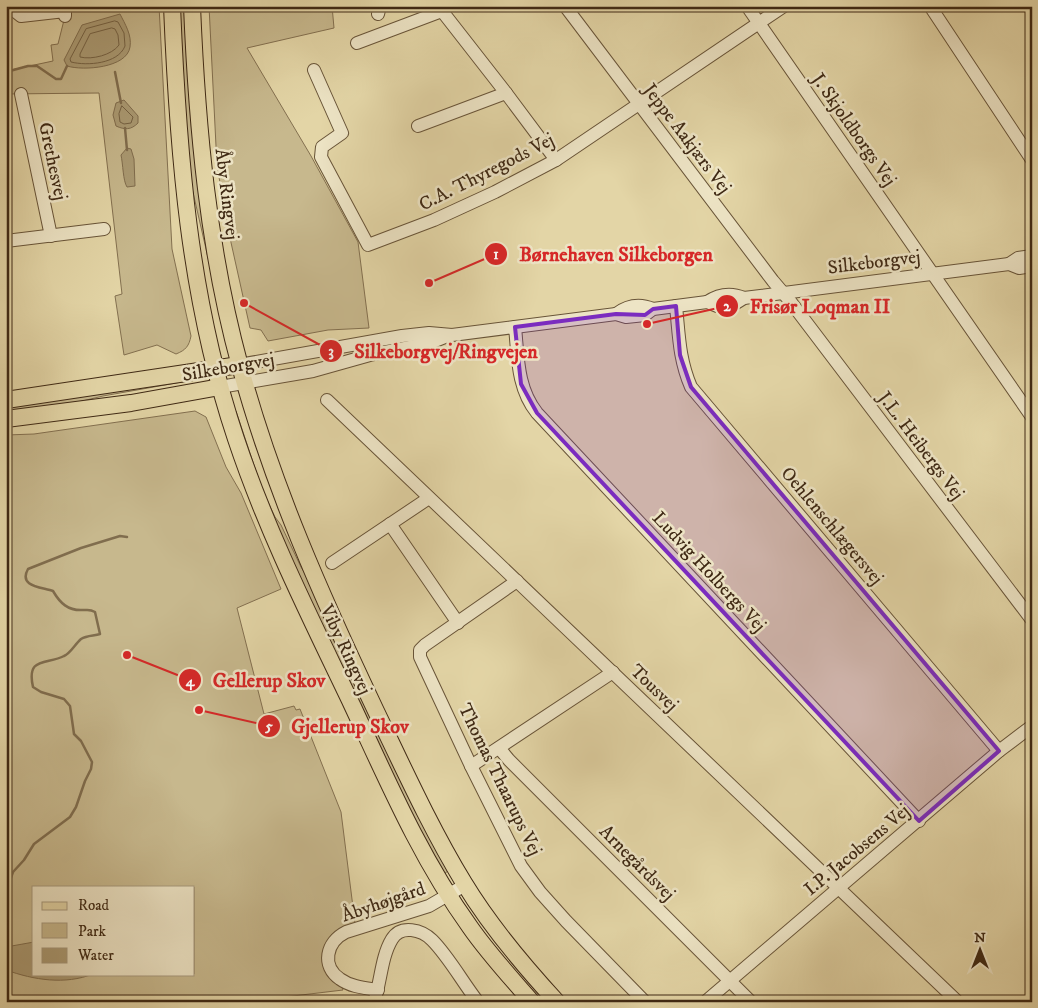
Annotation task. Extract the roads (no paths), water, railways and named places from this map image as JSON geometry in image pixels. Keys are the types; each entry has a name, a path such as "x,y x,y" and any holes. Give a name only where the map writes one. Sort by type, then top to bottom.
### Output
{"main road":[{"path":"172,6 183,180 190,242 198,291 215,369"},
{"name":"Åby Ringvej","path":"192,6 195,67 205,179 224,300 245,383"},
{"name":"Silkeborgvej","path":"6,400 239,365"},
{"name":"Viby Ringvej","path":"215,369 236,440 282,556 419,844 469,927 532,1002"},
{"name":"Viby Ringvej","path":"245,383 280,492 317,582 422,806 465,885 503,939 557,1002"},
{"name":"Silkeborgvej","path":"6,419 131,403 220,388"}],"street":[{"name":"Jeppe Aakjærs Vej","path":"565,6 782,293"},
{"name":"J. Skjoldborgs Vej","path":"747,6 1032,416"},
{"name":"C.A. Thyregods Vej","path":"314,70 342,133 322,147 321,157 368,245 434,220 495,192 556,160 784,6"},
{"path":"930,6 1032,160"},
{"path":"6,9 11,8 21,16 64,11 65,16"},
{"path":"357,43 442,8 556,160"},
{"path":"418,126 506,93"},
{"name":"Grethesvej","path":"21,94 51,236"},
{"path":"6,241 104,229"},
{"name":"Silkeborgvej","path":"239,365 402,336 428,333 452,334 616,314 626,317 645,315 653,309 707,302 716,296 734,294 744,298 1009,264 1018,258 1032,256"},
{"name":"Silkeborgvej","path":"1009,264 1019,268 1032,266"},
{"name":"J.L. Heibergs Vej","path":"782,293 1032,620"},
{"name":"Oehlenschlægersvej","path":"676,306 680,355 691,386 999,751"},
{"name":"Ludvig Holbergs Vej","path":"515,327 521,384 527,399 537,413 919,820"},
{"name":"Silkeborgvej","path":"220,388 313,371 370,355 430,344 452,334"},
{"name":"Tousvej","path":"327,400 958,1002"},
{"path":"332,563 429,498"},
{"path":"390,524 458,623"},
{"name":"Thomas Thaarups Vej","path":"516,581 425,645 420,650 420,653 471,766 521,866 540,892 566,921 645,1002"},
{"path":"471,766 613,672"},
{"name":"I.P. Jacobsens Vej","path":"705,1002 999,751 1032,726"},
{"name":"Arnegårdsvej","path":"499,748 751,1002"},
{"name":"Åbyhøjgård","path":"465,885 429,906 346,932 334,940 328,953 330,967 334,973 350,985 376,996 387,948 393,937 400,932 411,929 432,939 478,1002"}],"water":[{"path":"120,14 130,38 130,47 127,54 121,60 113,64 93,68 67,66 64,60 82,25"},
{"path":"124,100 138,116 138,123 128,129 116,126 113,115 116,103"},
{"path":"127,148 131,149 134,159 135,186 127,187 121,155"},
{"path":"32,942 32,976 86,976 50,980 38,979 6,970 6,947"}],"waterway":[{"path":"6,72 28,66 37,66 56,79 61,79 67,66"},
{"path":"115,72 121,103"},
{"path":"125,128 127,150"},
{"path":"6,892 13,872 24,860 34,844 70,817 76,807 92,762 81,741 74,734 70,706 64,699 41,692 33,687 32,677 35,666 66,655 83,638 100,634 95,612 69,608 62,603 53,591 29,583 26,579 28,569 81,548 120,536 127,537"}],"place":[{"name":"Børnehaven Silkeborgen","path":"429,283"},
{"name":"Silkeborgvej/Ringvejen","path":"244,303"},
{"name":"Frisør Loqman II","path":"647,324"},
{"name":"Gellerup Skov","path":"127,655"},
{"name":"Gjellerup Skov","path":"199,710"}]}
